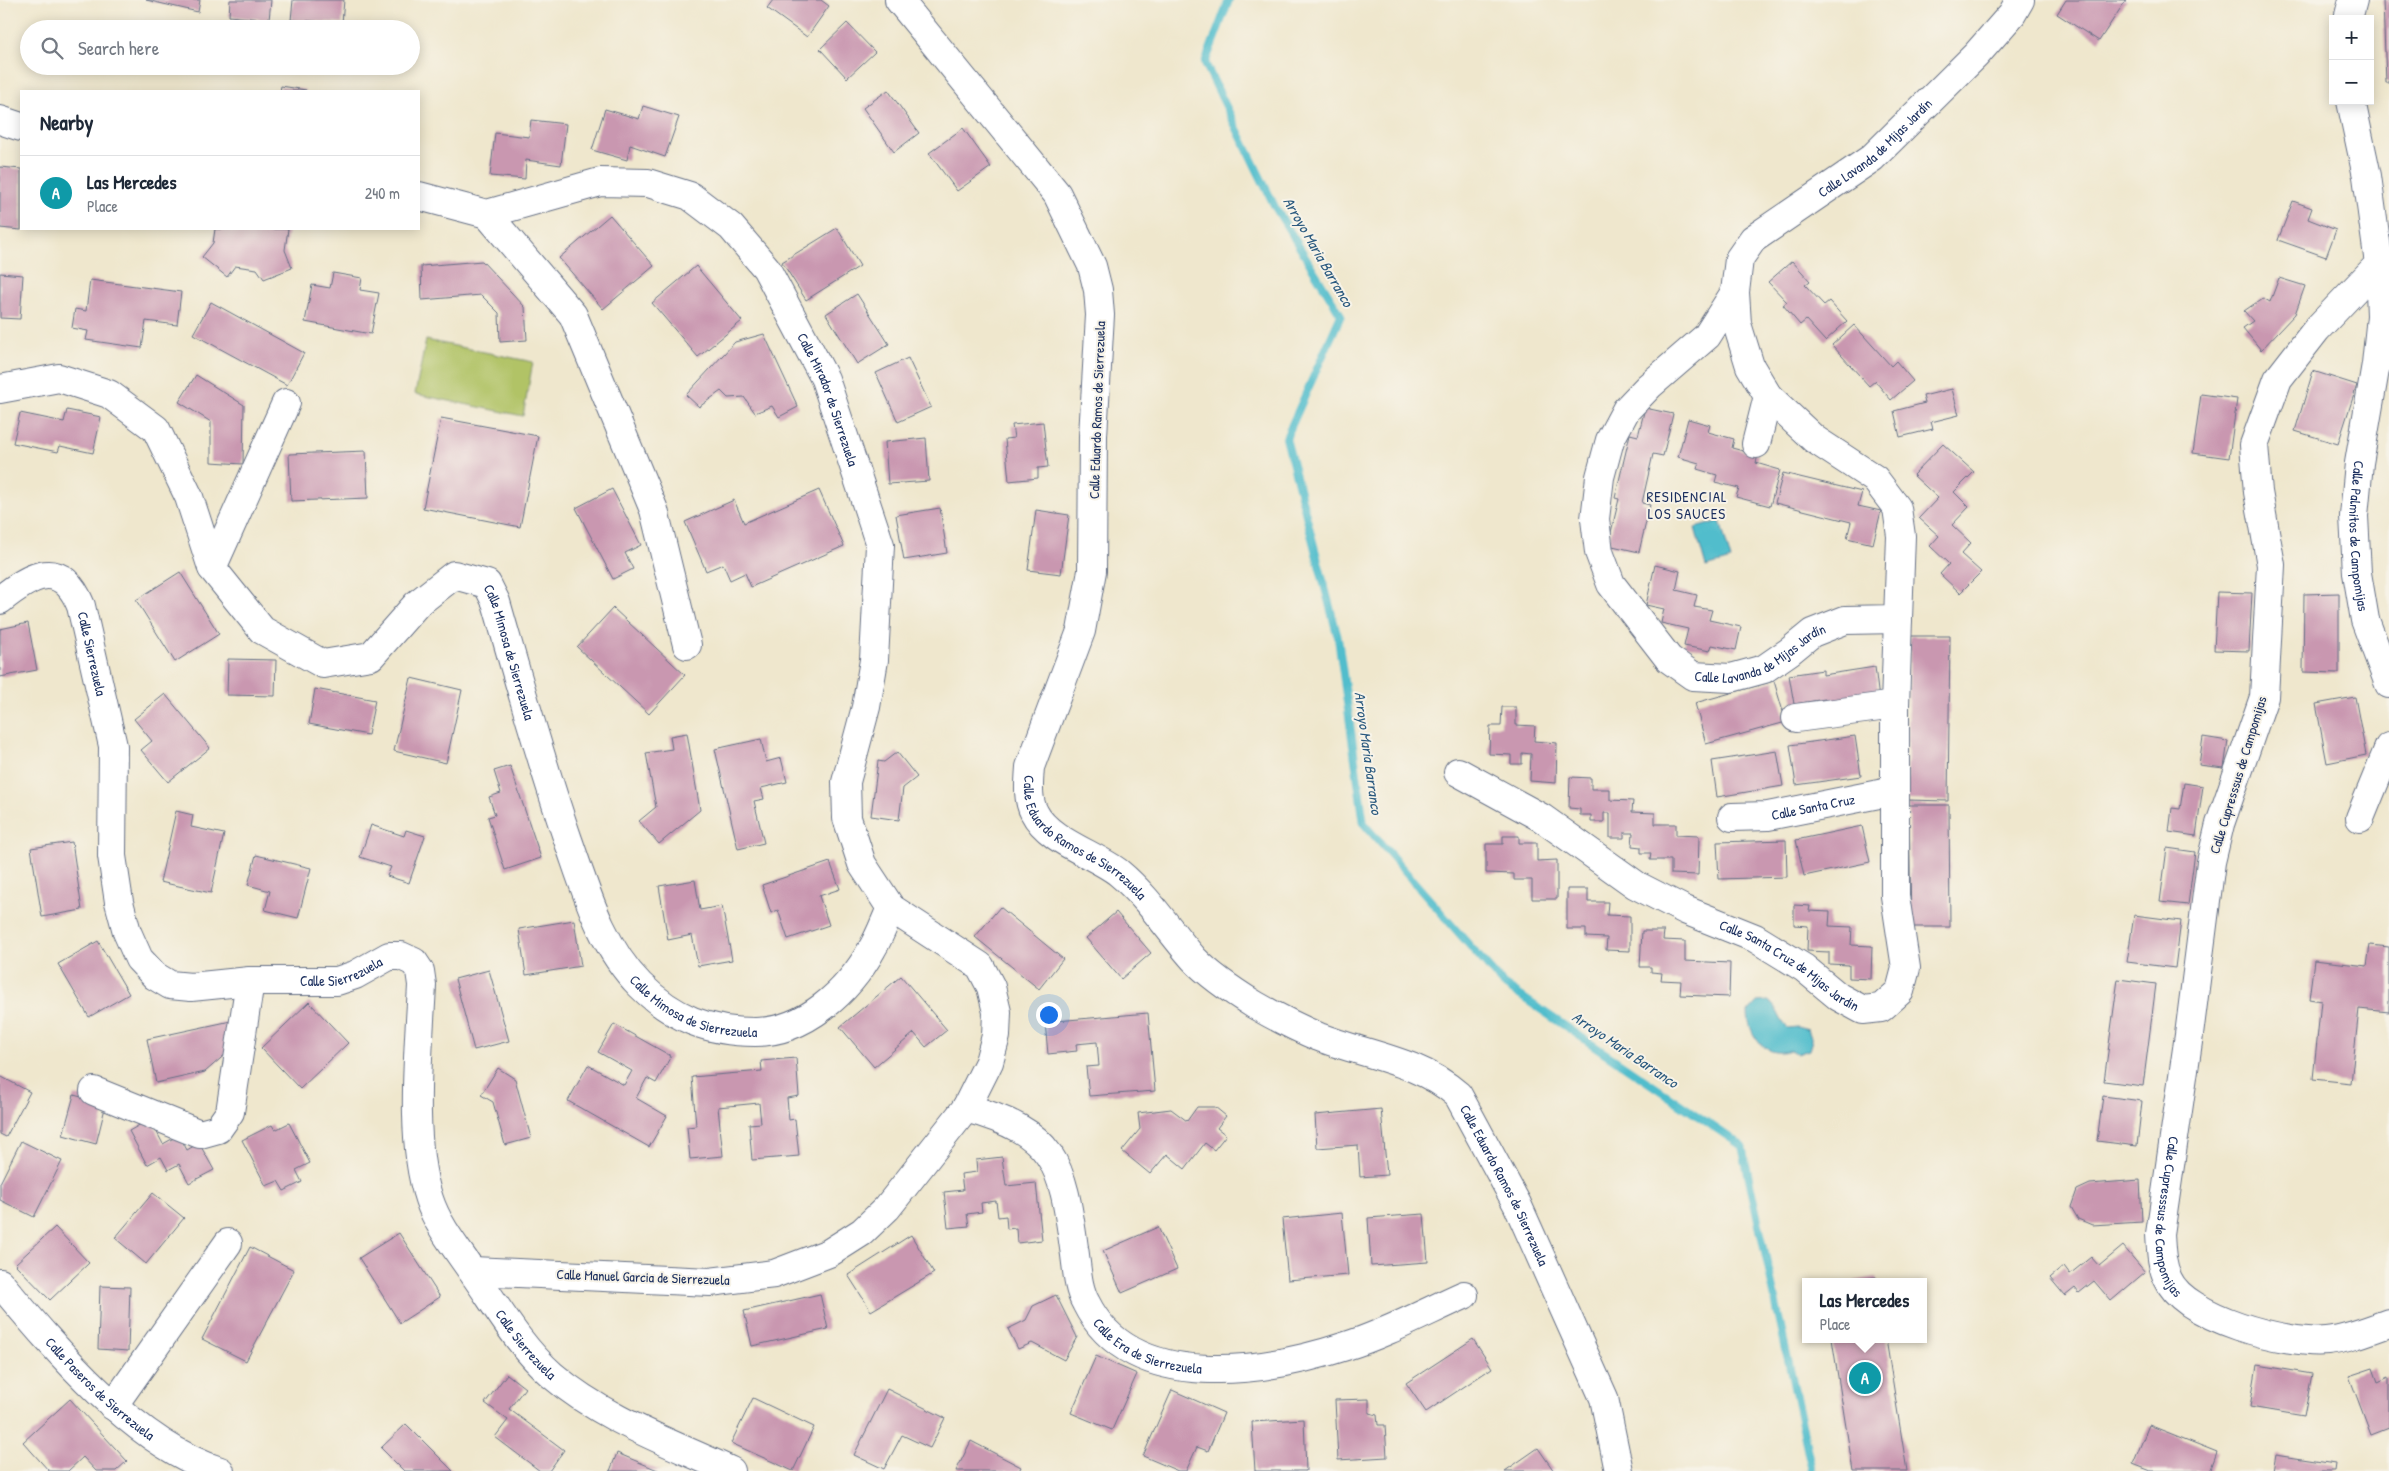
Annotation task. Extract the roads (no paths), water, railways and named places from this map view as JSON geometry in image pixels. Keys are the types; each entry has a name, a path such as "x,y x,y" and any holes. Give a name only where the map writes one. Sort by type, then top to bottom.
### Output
{"street":[{"name":"Calle Eduardo Ramos de Sierrezuela","path":"899,0 1057,194 1092,266 1098,290 1100,315 1093,436 1092,571 1081,631 1030,767 1028,789 1034,812 1048,829 1118,872 1138,891 1195,961 1223,983 1286,1022 1319,1037 1427,1073 1445,1083 1458,1095 1516,1204 1604,1398 1619,1471"},
{"name":"Calle Lavanda de Mijas Jardín","path":"1735,292 1706,336 1649,386 1626,410 1610,440 1600,477 1595,518 1599,552 1610,584 1669,660 1693,676 1731,678 1764,668 1790,651 1812,633 1845,620 1898,619 1901,536 1897,508 1875,480 1814,439 1768,396 1750,366 1737,324 1735,292 1739,259 1753,239 1872,158 1976,55 2012,14 2020,0"},
{"path":"2349,15 2352,0"},
{"path":"2352,105 2366,176 2379,264"},
{"path":"0,120 20,127"},
{"name":"Calle Mirador de Sierrezuela","path":"487,214 600,182 648,183 690,196 731,227 766,268 825,379 880,545 874,660 866,707 846,782 847,818 862,864 891,908"},
{"path":"420,196 487,214 573,315 654,510 687,645"},
{"name":"Calle Palmitos de Campomijas","path":"2379,264 2381,316 2376,364 2359,463 2354,516 2357,573 2365,620 2389,684"},
{"name":"Calle Cupresssus de Campomijas","path":"2379,264 2317,328 2278,379 2254,445 2258,492 2271,565 2264,697 2220,824 2211,862 2189,1035 2160,1234 2161,1257 2168,1280 2179,1294 2197,1307 2234,1325 2290,1341 2327,1341 2356,1335 2389,1322"},
{"name":"Calle Mimosa de Sierrezuela","path":"0,389 59,378 109,394 156,429 189,497 212,568 262,630 323,664 371,656 417,604 454,574 488,584 496,602 546,774 594,914 614,952 639,984 667,1008 701,1026 735,1032 768,1032 801,1023 829,1002 852,979 872,949 891,908"},
{"path":"1756,444 1768,396"},
{"path":"212,568 286,403"},
{"name":"Calle Sierrezuela","path":"0,600 23,581 37,576 52,575 63,580 75,591 82,606 113,746 112,856 119,902 127,932 139,959 155,976 170,985 191,987 250,981 337,981 355,975 390,956 401,956 414,962 420,971 422,985 417,1101 423,1173 429,1200 439,1221 510,1326 551,1374 604,1411 731,1471"},
{"name":"Calle Santa Cruz de Mijas Jardin","path":"1458,772 1542,818 1636,885 1685,910 1755,938 1804,968 1838,997 1863,1010 1881,1008 1900,991 1906,968 1895,896 1894,791 1898,619"},
{"path":"1796,718 1895,706"},
{"path":"2360,818 2389,747"},
{"name":"Calle Santa Cruz","path":"1732,817 1768,816 1894,791"},
{"name":"Calle Manuel Garcia de Sierrezuela","path":"473,1271 710,1282 742,1280 774,1274 801,1265 829,1253 862,1232 888,1208 966,1108 989,1062 996,1036 997,1012 991,987 980,966 891,908"},
{"path":"94,1091 200,1134 218,1129 230,1112 250,981"},
{"name":"Calle Era de Sierrezuela","path":"966,1108 998,1117 1029,1133 1049,1152 1061,1177 1068,1204 1078,1280 1085,1302 1098,1324 1118,1342 1146,1357 1172,1364 1202,1368 1244,1370 1278,1365 1348,1346 1464,1295"},
{"path":"113,1406 228,1243"},
{"name":"Calle Paseros de Sierrezuela","path":"0,1283 84,1378 113,1406 159,1441 206,1467 220,1471"}],"water":[{"path":"1720,521 1731,560 1706,567 1695,528"},
{"path":"1769,1001 1788,1028 1797,1027 1808,1030 1812,1040 1809,1050 1797,1054 1790,1050 1773,1051 1760,1043 1751,1029 1748,1012 1757,1002"}],"waterway":[{"name":"Arroyo Maria Barranco","path":"1229,0 1205,63 1275,207 1341,315 1286,438 1338,638 1364,824 1503,984 1742,1146 1812,1471"}],"place":[{"name":"Las Mercedes","path":"1865,1378"}],"district":[{"name":"RESIDENCIAL LOS SAUCES","path":"1687,506"}]}
